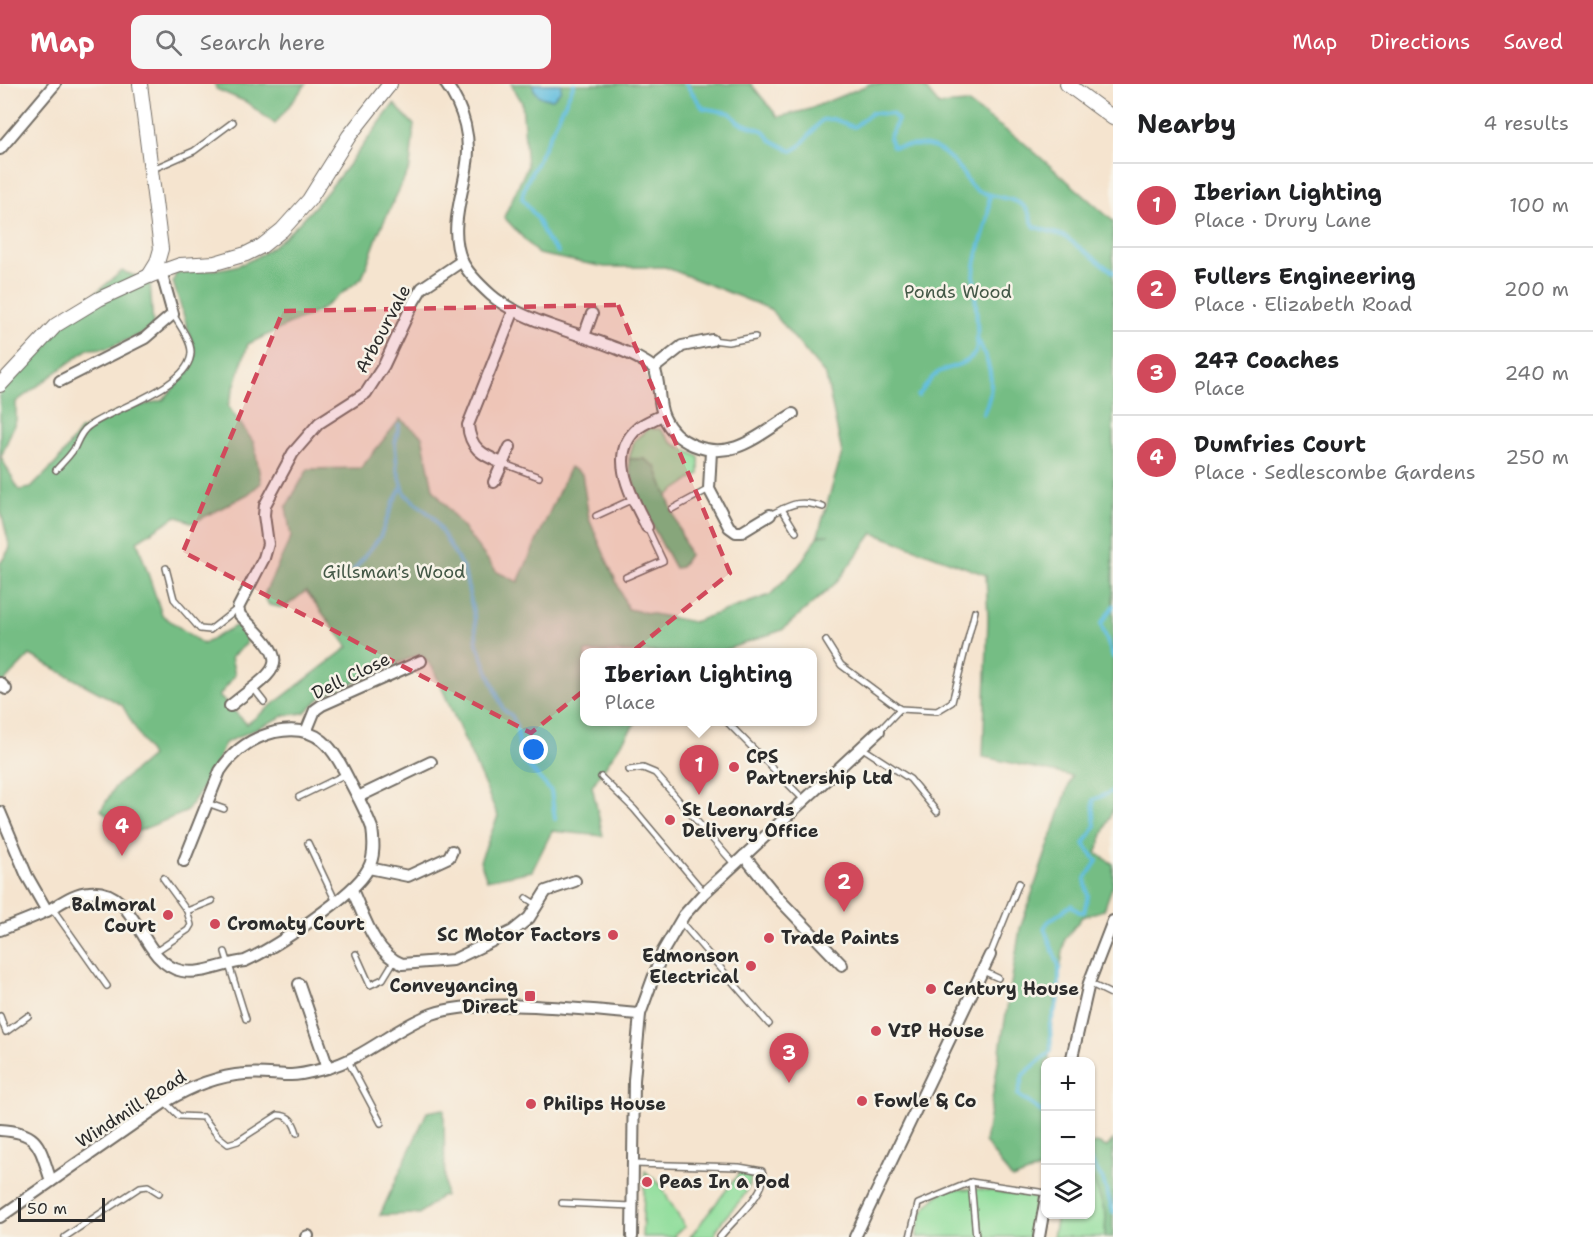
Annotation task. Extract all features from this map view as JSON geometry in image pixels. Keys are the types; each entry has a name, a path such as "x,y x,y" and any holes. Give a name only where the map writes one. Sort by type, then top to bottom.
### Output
{"street":[{"path":"0,148 55,84"},
{"path":"60,381 146,338 173,314 155,274 161,249 140,84"},
{"path":"0,385 56,326 99,299 180,265 215,263 246,254 262,246 282,230 309,200 349,136 390,84"},
{"path":"446,84 458,100 467,128 467,168 456,226 462,261 477,283 494,298 514,310 584,336 654,368"},
{"path":"1067,84 1113,118"},
{"path":"161,249 180,265"},
{"name":"Arbourvale","path":"238,608 264,558 268,544 265,505 293,453 319,423 366,393 384,365 414,301 423,288 462,261"},
{"path":"502,463 476,450 469,439 468,425 514,310"},
{"path":"584,336 592,314"},
{"path":"654,368 682,346 712,340"},
{"path":"654,368 662,415 670,430 684,441 711,452 732,450 793,414"},
{"path":"647,527 624,475 622,460 628,442 638,429 662,415"},
{"path":"494,482 510,447"},
{"path":"711,452 709,489 729,527 736,532 742,532 770,515"},
{"path":"230,706 272,672 276,663 273,651 240,615 238,608"},
{"name":"Dell Close","path":"306,732 315,710 322,705 421,661"},
{"path":"0,930 72,897 89,892 106,894 121,903 155,952 171,968 183,972 195,972 226,957 254,957 336,902 352,890 369,868 374,842 372,828 358,797 331,747 306,732 288,730 266,735 239,748 220,771 184,861"},
{"path":"632,1237 634,1080 640,1014 663,951 680,921 704,892 879,731"},
{"path":"358,797 431,762"},
{"path":"0,812 27,876 49,909"},
{"path":"369,868 408,876 449,857 452,850"},
{"path":"744,856 777,897 842,965"},
{"path":"352,890 378,944 394,961 402,964 453,960 513,931 529,918 546,891 575,880"},
{"path":"1072,1057 1089,983 1113,921"},
{"path":"855,1237 990,955"},
{"path":"299,984 328,1068"},
{"name":"Windmill Road","path":"0,1217 165,1102 185,1090 215,1078 247,1073 293,1075 328,1068 348,1061 432,1014 468,1007 522,1007 640,1014"},
{"path":"0,1130 27,1133 34,1137 51,1181"},
{"path":"1039,1237 1042,1219"}],"lane":[{"path":"152,169 195,151 233,122"},
{"path":"56,470 73,450 77,439 87,426 141,399 177,377 190,362 191,349 173,314"},
{"path":"712,340 742,341 755,337"},
{"path":"502,463 539,477"},
{"path":"672,509 709,489"},
{"path":"596,516 633,498"},
{"path":"770,515 806,501 823,507"},
{"path":"782,509 796,532"},
{"path":"626,577 663,561 647,527"},
{"path":"166,568 174,599 200,629 210,630 238,608"},
{"path":"826,641 841,665 900,709 937,711 952,702 975,611"},
{"path":"253,688 264,702"},
{"path":"879,731 900,709"},
{"path":"731,726 804,800"},
{"path":"861,747 910,779 937,812"},
{"path":"629,770 643,768 655,773 735,865"},
{"path":"299,797 346,774"},
{"path":"601,777 634,809 704,892"},
{"path":"207,803 224,809"},
{"path":"308,843 336,902"},
{"path":"155,952 188,930 191,925 187,911 163,878"},
{"path":"990,955 1019,884"},
{"path":"526,897 537,905"},
{"path":"187,911 212,901"},
{"path":"49,909 107,986"},
{"path":"680,921 769,1024"},
{"path":"356,954 370,985 383,979 394,961"},
{"path":"226,957 246,1019"},
{"path":"983,970 998,978"},
{"path":"1089,983 1113,995"},
{"path":"0,1016 6,1032 28,1016"},
{"path":"348,1061 381,1123"},
{"path":"165,1102 179,1116 203,1117 221,1140 228,1144 238,1141 278,1115 287,1116 293,1122 297,1133"},
{"path":"634,1164 739,1167 762,1171 763,1180 752,1203 720,1237"},
{"path":"910,1237 918,1204 971,1182 1041,1194"},
{"path":"971,1182 976,1237"},
{"path":"65,1237 140,1187 148,1186 159,1193"},
{"path":"562,1203 633,1206"}],"highlighted area":[{"path":"618,305 730,573 531,733 183,552 283,311"}],"green space":[{"path":"215,84 306,84 275,124 246,102 216,89"},
{"path":"511,84 751,84 778,117 807,110 870,84 922,84 939,105 967,103 1024,143 1113,221 1113,808 1096,853 1113,864 1113,884 1104,910 1082,917 1065,939 1050,1035 1049,1057 1041,1057 1041,1168 1012,1179 985,1142 1020,929 1072,776 983,757 988,618 986,575 873,533 837,582 782,630 730,648 580,648 580,726 633,726 592,786 603,836 552,831 532,871 487,880 480,861 498,816 433,668 420,654 323,696 304,713 286,715 225,743 212,774 186,812 129,835 101,810 115,787 151,756 122,705 30,655 0,686 0,564 10,548 0,508 0,382 64,319 122,271 150,281 153,326 142,334 108,348 88,349 16,402 16,420 1,457 19,490 31,488 57,462 80,430 119,411 163,400 191,368 196,354 173,282 176,273 235,266 257,257 279,241 323,197 394,104 414,125 410,167 379,232 362,278 320,310 248,344 228,406 254,443 261,483 248,494 193,523 176,516 137,541 162,615 203,644 239,624 248,631 246,644 231,657 235,675 219,696 247,724 348,647 306,591 284,608 269,605 264,595 291,537 286,507 308,469 361,468 400,419 422,436 433,489 497,572 518,582 570,467 582,474 589,519 628,609 693,622 770,595 800,564 818,536 829,535 818,535 842,453 826,376 770,309 665,267 605,267 538,254 504,217 527,167 522,102"},
{"path":"651,426 653,429 660,429 672,443 699,457 699,474 666,496 644,459 629,459 634,441"},
{"path":"629,459 644,459 656,467 689,555 681,567 675,568 646,514 633,482"},
{"path":"444,1109 445,1196 441,1196 419,1214 380,1215 427,1112"},
{"path":"1113,1140 1113,1237 1105,1237 1106,1215 1095,1184 1095,1143 1107,1147"},
{"path":"645,1171 659,1183 685,1227 675,1234 676,1237 642,1237"},
{"path":"741,1171 751,1177 749,1186 740,1201 723,1220 714,1237 690,1237"},
{"path":"1095,1184 1106,1215 1105,1237 1053,1237 1056,1219 1095,1219"},
{"path":"946,1189 978,1189 1033,1197 1037,1201 1032,1237 917,1237 925,1209"}],"water":[{"path":"532,84 561,84 561,90 553,99 545,98 537,94"}],"waterway":[{"path":"558,252 547,240 536,217 522,198 527,181 574,84"},
{"path":"686,84 703,108 730,113 738,122 764,131 771,140 792,151 800,146 822,120 833,119 854,127 871,113 892,114 898,120 889,138 893,147 924,145 939,150 954,162 976,190 1023,205 1035,227 1064,236 1113,272"},
{"path":"918,396 936,374 963,363 975,353 977,316 974,276 987,218 989,195"},
{"path":"979,342 991,378 990,395 983,414"},
{"path":"399,425 395,444 397,468 405,494 433,517 464,570 475,620 477,644 503,709 512,716 516,725 522,759 551,791 555,819"},
{"path":"349,576 380,537 402,487"},
{"path":"1113,606 1101,624 1113,657"},
{"path":"1041,1111 1018,1095 1023,1075 1051,1051 1050,1024 1059,997 1059,966 1044,928 1048,922 1071,905 1079,912 1084,912 1088,896 1085,879 1097,861 1084,844 1095,827 1093,800 1113,791"},
{"path":"1093,1165 1103,1180 1113,1212"}],"place":[{"name":"CPS Partnership Ltd","path":"734,767"},
{"name":"Iberian Lighting","path":"699,795"},
{"name":"St Leonards Delivery Office","path":"670,820"},
{"name":"Dumfries Court","path":"122,856"},
{"name":"Fullers Engineering","path":"844,912"},
{"name":"Balmoral Court","path":"168,915"},
{"name":"Cromaty Court","path":"215,924"},
{"name":"SC Motor Factors","path":"613,935"},
{"name":"Trade Paints","path":"769,938"},
{"name":"Edmonson Electrical","path":"751,966"},
{"name":"Century House","path":"931,989"},
{"name":"Conveyancing Direct","path":"530,996"},
{"name":"VIP House","path":"876,1031"},
{"name":"247 Coaches","path":"789,1083"},
{"name":"Fowle & Co","path":"862,1101"},
{"name":"Philips House","path":"531,1104"},
{"name":"Peas In a Pod","path":"647,1182"}],"park label":[{"name":"Ponds Wood","path":"958,292"},
{"name":"Gillsman's Wood","path":"394,572"}]}
